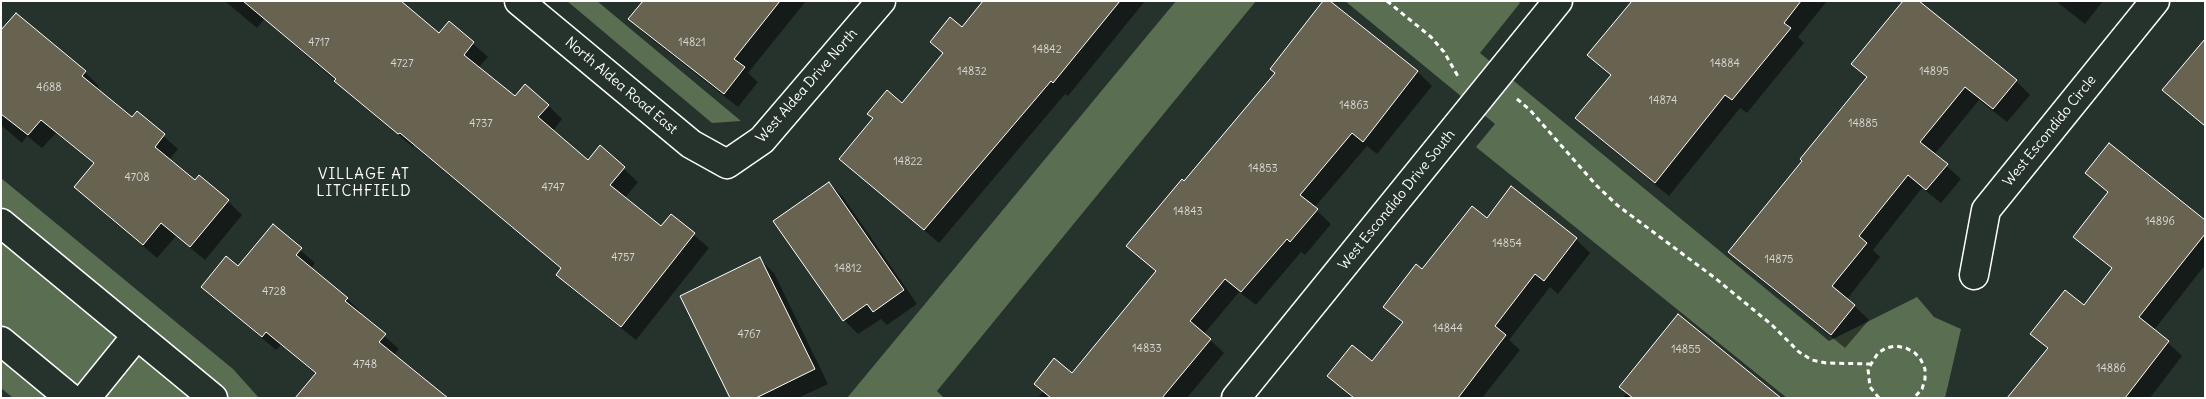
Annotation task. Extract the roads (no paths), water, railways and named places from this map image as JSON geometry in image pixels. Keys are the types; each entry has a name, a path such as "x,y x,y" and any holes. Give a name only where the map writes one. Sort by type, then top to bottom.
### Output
{"street":[{"name":"North Aldea Road East","path":"519,1 691,144 727,164"},
{"name":"West Aldea Drive North","path":"727,164 762,140 881,1"},
{"name":"West Escondido Drive South","path":"1236,398 1558,1"},
{"name":"West Escondido Circle","path":"1974,275 1986,210 2154,1"},
{"path":"1,223 213,398"},
{"path":"86,398 137,335"},
{"path":"1,341 70,398"}],"district":[{"name":"VILLAGE AT LITCHFIELD","path":"364,184"}]}
